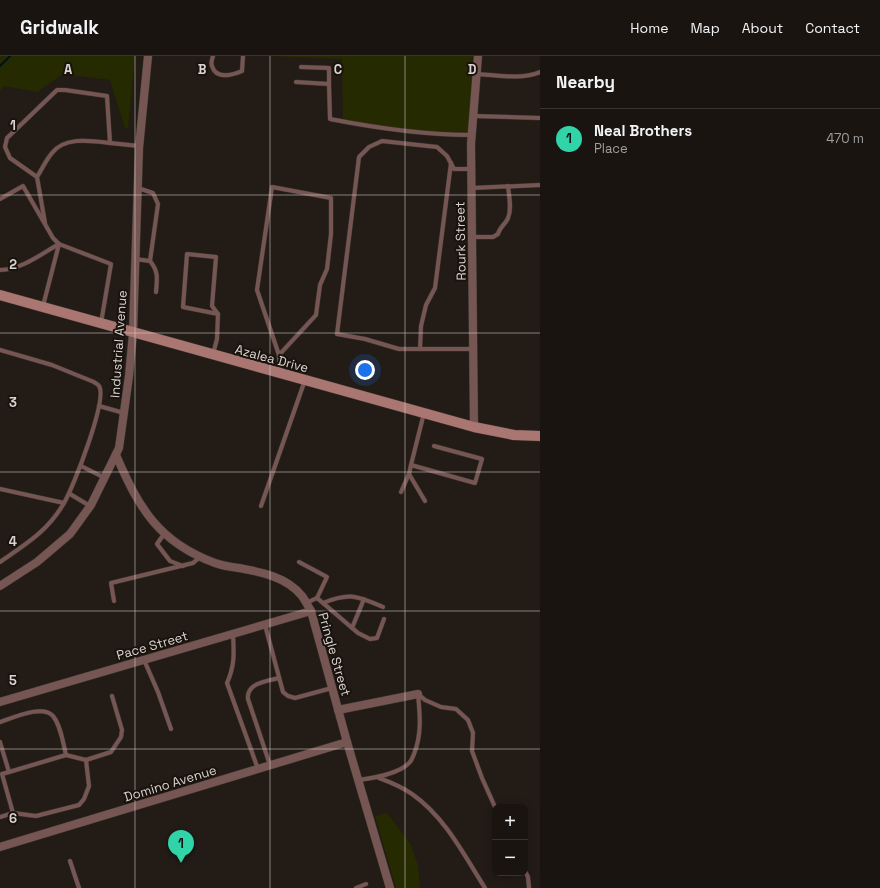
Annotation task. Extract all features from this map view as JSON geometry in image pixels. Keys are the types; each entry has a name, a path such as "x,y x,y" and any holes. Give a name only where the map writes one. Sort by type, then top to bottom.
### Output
{"street":[{"name":"Industrial Avenue","path":"0,586 37,562 70,534 91,506 119,448 133,333 139,146 148,56"},
{"name":"Rourk Street","path":"474,427 471,169 473,116 478,56"},
{"name":"Azalea Drive","path":"0,295 474,427 514,434 540,436"},
{"name":"Pringle Street","path":"116,455 129,486 147,515 169,539 200,557 216,564 262,573 278,578 290,585 301,595 311,611 347,742 390,888"},
{"name":"Pace Street","path":"0,702 311,611"},
{"path":"338,710 418,694"},
{"name":"Domino Avenue","path":"0,847 347,742"}],"lane":[{"path":"212,56 212,67 221,75 227,76 242,71 243,56"},
{"path":"301,67 329,68 330,119 366,126 447,135 472,135"},
{"path":"476,74 516,76 540,72"},
{"path":"296,82 329,84"},
{"path":"37,177 10,158 5,147 7,138 57,90 107,96 110,143"},
{"path":"473,116 540,118"},
{"path":"471,169 454,169 448,156 437,147 382,140 369,146 360,157 336,334 365,339 399,349 473,349"},
{"path":"45,223 37,177 52,152 64,142 85,141 139,146"},
{"path":"420,349 421,326 426,305 435,288 451,163"},
{"path":"471,188 540,185"},
{"path":"0,199 23,186 53,238 59,244 111,264 101,324"},
{"path":"472,237 494,237 498,234 500,228 508,219 510,204 508,186"},
{"path":"137,188 153,193 158,204 150,261 157,272 156,292"},
{"path":"279,355 316,315 320,286 327,269 331,234 331,198 272,188 257,290 279,355 280,373"},
{"path":"0,270 10,270 20,266 59,244"},
{"path":"42,307 59,244"},
{"path":"213,355 217,339 218,314 212,306 216,257 187,254 183,308 218,314"},
{"path":"135,259 150,261"},
{"path":"0,350 52,366 94,382 99,385 100,390 99,406 81,466 70,494 57,516 43,531 0,562"},
{"path":"261,506 305,380"},
{"path":"99,406 124,413"},
{"path":"401,492 409,474 424,413"},
{"path":"411,465 475,483 482,459 434,446"},
{"path":"81,466 105,478"},
{"path":"409,474 425,501"},
{"path":"0,489 64,503"},
{"path":"70,494 91,506"},
{"path":"164,534 158,544 170,562 184,566"},
{"path":"114,601 111,583 184,566 193,563 200,557"},
{"path":"299,562 327,577 317,598 306,603"},
{"path":"323,603 348,596 364,599 383,607"},
{"path":"317,598 358,633 370,639 377,638 384,619"},
{"path":"352,628 364,599"},
{"path":"264,625 283,692 288,696 295,698 332,688"},
{"path":"233,634 234,661 232,672 227,683 258,769"},
{"path":"144,660 158,692 171,729"},
{"path":"270,765 247,693 255,684 280,678"},
{"path":"358,780 378,778 398,771 410,762 417,745 420,730 418,694"},
{"path":"418,694 425,700 441,707 456,709 468,720 473,733 472,751 494,804"},
{"path":"14,813 2,774 66,754 86,760 111,752 121,737 122,730 112,696"},
{"path":"0,722 32,712 40,711 48,713 54,717 59,728 66,754"},
{"path":"0,742 9,772"},
{"path":"0,817 14,813 36,816 79,805 84,799 89,786 86,760"},
{"path":"378,778 394,784 412,794 432,811 450,831 485,888"},
{"path":"70,861 79,888"},
{"path":"528,876 529,888"},
{"path":"356,888 366,884"}],"green space":[{"path":"0,56 135,56 128,129 125,128 110,80 63,74 37,92 4,86 0,92"},
{"path":"270,56 478,56 472,135 447,135 343,122 342,59"},
{"path":"387,813 410,843 418,865 420,888 396,888 375,816"}],"waterway":[{"path":"0,66 10,56"}],"place":[{"name":"Neal Brothers","path":"181,863"}]}
